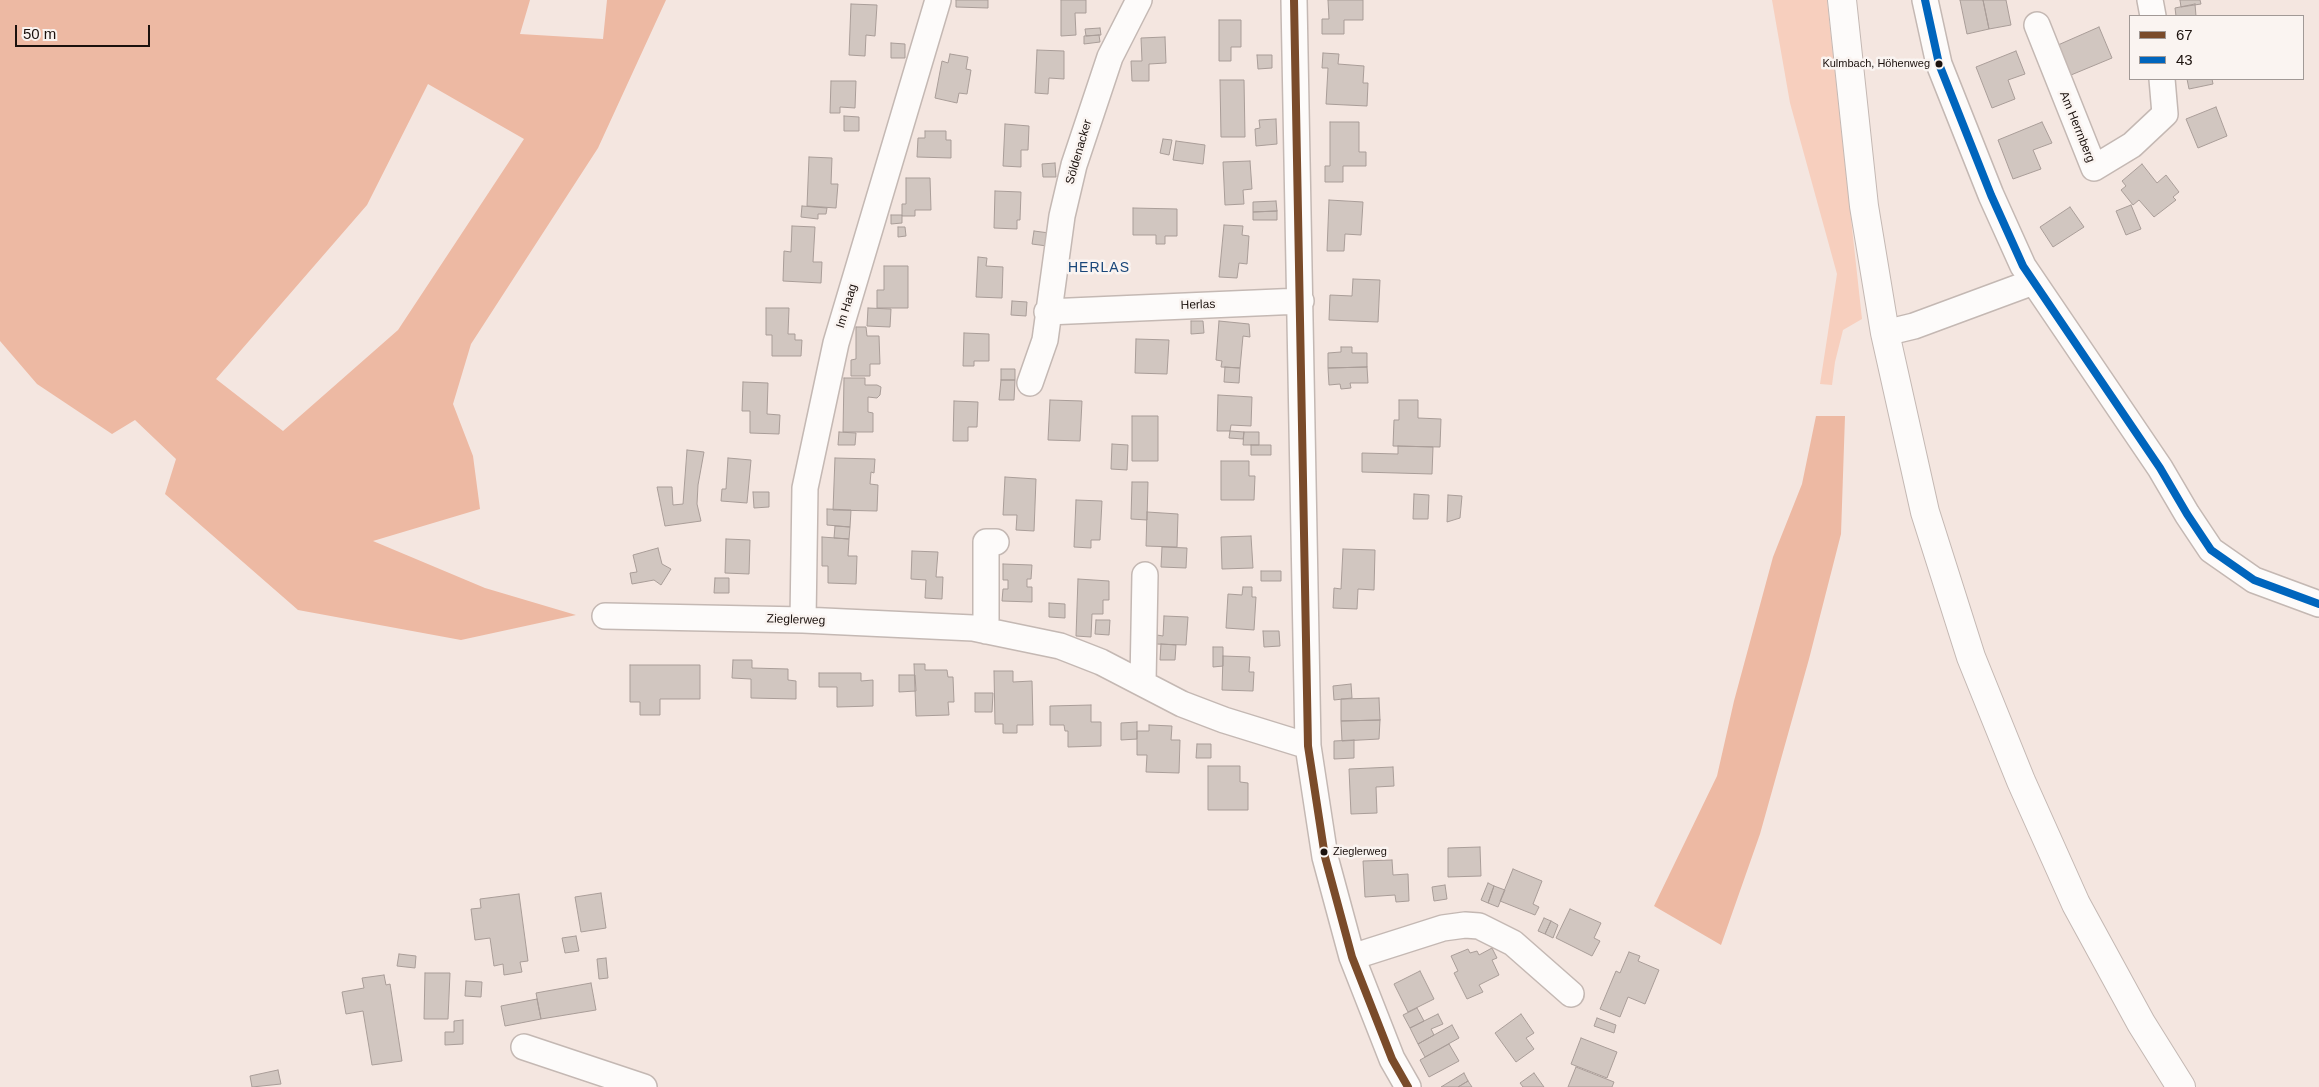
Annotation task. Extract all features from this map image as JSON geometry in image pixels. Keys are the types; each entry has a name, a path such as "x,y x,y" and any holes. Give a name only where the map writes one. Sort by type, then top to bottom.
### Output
{"main road":[{"path":"1842,0 1864,206 1885,332 1925,512 1971,658 2021,781 2076,904 2141,1023 2181,1087"}],"street":[{"name":"Im Haag","path":"803,620 805,488 832,362 938,0"},
{"name":"Söldenacker","path":"1030,382 1044,340 1062,216 1074,165 1110,57 1139,0"},
{"path":"1294,0 1308,746 1326,856 1352,957 1392,1059 1408,1087"},
{"path":"1925,0 1939,64 1991,195 2023,266 2033,282 2160,468 2211,550 2254,580 2319,604"},
{"path":"2150,0 2154,15"},
{"name":"Am Herrnberg","path":"2038,25 2094,168 2132,145 2165,114 2162,80"},
{"path":"1885,332 1921,324 2033,282"},
{"name":"Herlas","path":"1047,312 1096,308 1301,301"},
{"path":"986,631 986,542 996,542"},
{"path":"1143,682 1145,575"},
{"name":"Zieglerweg","path":"605,616 803,620 973,628 1060,646 1101,662 1190,707 1308,746"},
{"path":"1352,957 1443,928 1465,925 1478,926 1513,943 1570,994"},
{"path":"524,1047 644,1087"}],"shaded area":[{"path":"0,0 530,0 520,34 603,39 607,0 666,0 598,148 471,344 453,404 473,456 480,509 373,541 485,588 576,615 461,640 298,610 165,494 176,459 135,420 112,434 37,384 0,341","holes":["428,84 524,139 398,330 283,431 216,379 367,205"]},
{"path":"1772,0 1827,0 1862,319 1843,330 1835,362 1832,385 1820,384 1837,274 1790,103"},
{"path":"1816,416 1845,416 1841,534 1809,659 1760,834 1721,945 1654,906 1717,776 1734,701 1773,557 1802,484"}],"building":[{"path":"956,0 988,0 988,8 956,7"},
{"path":"1061,0 1086,0 1086,13 1075,13 1076,35 1061,36"},
{"path":"1328,0 1363,0 1363,20 1344,20 1344,34 1322,34 1322,19 1329,19"},
{"path":"1960,0 1983,0 1989,29 1967,34"},
{"path":"1983,0 2006,0 2011,25 1989,29"},
{"path":"2180,0 2200,0 2201,4 2181,7"},
{"path":"851,4 877,5 875,36 866,35 865,56 849,55"},
{"path":"2195,4 2196,15 2176,15 2175,8"},
{"path":"1219,20 1241,20 1241,47 1231,47 1231,61 1219,61"},
{"path":"2099,27 2112,58 2071,75 2058,45"},
{"path":"1100,28 1101,35 1086,36 1085,29"},
{"path":"1099,35 1100,42 1084,44 1084,36"},
{"path":"1165,37 1166,63 1149,64 1149,81 1132,81 1131,61 1142,61 1141,38"},
{"path":"891,43 905,44 905,58 891,58"},
{"path":"1037,50 1064,51 1064,79 1049,78 1048,94 1035,93"},
{"path":"2016,51 2025,74 2008,80 2015,99 1992,108 1976,67"},
{"path":"1323,53 1339,54 1338,64 1364,66 1363,83 1368,83 1367,106 1326,104 1328,68 1322,68"},
{"path":"950,54 968,57 966,69 971,70 967,94 959,93 957,103 935,98 942,61 948,63"},
{"path":"1257,55 1272,55 1272,68 1258,69"},
{"path":"1220,80 1244,80 1245,137 1221,137"},
{"path":"2187,80 2212,80 2213,84 2189,89"},
{"path":"831,81 856,81 855,108 840,107 840,113 830,113"},
{"path":"2216,107 2227,136 2198,148 2186,119"},
{"path":"844,116 859,117 859,131 844,131"},
{"path":"1276,119 1277,144 1256,146 1255,129 1260,128 1259,120"},
{"path":"1330,122 1359,122 1359,152 1366,152 1366,166 1343,166 1343,182 1325,182 1325,166 1330,166"},
{"path":"2042,122 2052,143 2033,150 2041,169 2013,179 1998,140"},
{"path":"1005,124 1029,126 1028,150 1021,150 1021,167 1003,166"},
{"path":"925,131 946,131 946,140 951,140 951,158 917,157 918,138 925,138"},
{"path":"1163,139 1172,140 1169,155 1160,153"},
{"path":"1176,141 1205,145 1203,164 1173,160"},
{"path":"809,157 832,158 831,184 838,184 836,208 807,206"},
{"path":"1250,161 1252,189 1243,190 1244,204 1225,205 1223,162"},
{"path":"1055,163 1056,177 1043,177 1042,164"},
{"path":"2142,164 2157,183 2166,175 2179,192 2173,197 2176,200 2154,217 2139,200 2133,205 2121,190 2126,186 2122,181"},
{"path":"906,178 930,178 931,210 915,210 915,216 902,216 902,204 906,204"},
{"path":"995,191 1021,192 1020,220 1017,220 1017,229 994,228"},
{"path":"1329,200 1363,202 1361,235 1345,234 1344,251 1327,251"},
{"path":"1276,201 1277,211 1253,212 1253,202"},
{"path":"2131,205 2141,229 2126,235 2116,211"},
{"path":"802,206 827,208 826,214 818,214 818,219 801,217"},
{"path":"2070,207 2084,227 2053,247 2040,227"},
{"path":"1133,208 1177,209 1177,236 1165,236 1165,244 1156,244 1156,235 1133,235"},
{"path":"1277,211 1277,220 1253,220 1253,212"},
{"path":"891,215 902,215 902,223 891,224"},
{"path":"1224,225 1243,226 1242,235 1249,236 1247,264 1239,263 1237,278 1219,277"},
{"path":"792,226 815,227 813,262 822,262 821,283 783,281 784,251 791,252"},
{"path":"898,227 905,227 906,236 898,237"},
{"path":"1034,231 1049,233 1047,246 1032,244"},
{"path":"978,257 987,258 986,266 1003,267 1002,298 976,297"},
{"path":"884,266 908,266 908,308 877,308 877,290 884,290"},
{"path":"1353,279 1380,280 1378,322 1329,320 1330,295 1352,296"},
{"path":"1012,301 1027,302 1026,316 1011,315"},
{"path":"766,308 789,308 788,334 795,334 795,340 802,340 801,356 772,356 772,335 766,335"},
{"path":"868,308 891,309 890,327 867,326"},
{"path":"1191,321 1203,321 1204,333 1191,334"},
{"path":"1219,321 1249,324 1250,337 1243,336 1240,368 1221,367 1222,361 1216,360"},
{"path":"856,327 866,327 867,336 879,336 880,364 870,364 870,376 851,376 851,360 856,359"},
{"path":"964,333 989,334 989,361 974,361 974,366 963,366"},
{"path":"1136,339 1169,340 1167,374 1135,373"},
{"path":"1341,347 1352,347 1352,353 1367,353 1367,367 1328,368 1328,353 1341,352"},
{"path":"1225,367 1240,368 1239,383 1224,382"},
{"path":"1367,367 1368,383 1350,383 1351,388 1341,389 1340,384 1329,385 1328,368"},
{"path":"1001,369 1015,369 1015,380 1001,380"},
{"path":"844,378 865,378 865,385 881,387 880,395 877,398 868,397 868,412 873,413 873,432 843,432"},
{"path":"1001,380 1015,380 1014,400 999,400"},
{"path":"743,382 768,383 767,414 780,415 779,434 750,433 750,411 742,411"},
{"path":"1218,395 1252,397 1251,426 1231,425 1230,431 1217,431"},
{"path":"1050,400 1082,401 1080,441 1048,440"},
{"path":"1399,400 1418,400 1418,418 1441,419 1440,447 1393,446 1394,420 1399,420"},
{"path":"954,401 978,402 977,427 968,427 968,441 953,441"},
{"path":"1132,416 1158,416 1158,461 1132,461"},
{"path":"1230,431 1244,432 1243,439 1229,438"},
{"path":"839,432 856,433 855,445 838,445"},
{"path":"1244,432 1259,432 1259,445 1243,445"},
{"path":"1112,444 1128,445 1127,470 1111,469"},
{"path":"1251,445 1271,445 1271,455 1251,455"},
{"path":"1398,446 1433,447 1432,474 1362,472 1362,453 1398,454"},
{"path":"687,450 704,452 698,485 697,504 701,521 665,526 657,487 672,487 673,505 683,504"},
{"path":"728,458 751,460 747,503 721,501 722,489 726,489"},
{"path":"835,458 875,459 874,473 871,472 870,484 878,485 877,511 833,510"},
{"path":"1221,461 1249,461 1249,476 1255,476 1254,500 1221,500"},
{"path":"1005,477 1036,479 1034,531 1016,530 1017,515 1003,515"},
{"path":"1132,482 1148,482 1147,520 1131,519"},
{"path":"753,492 769,492 769,507 754,508"},
{"path":"1414,494 1429,495 1428,519 1413,519"},
{"path":"1448,495 1462,496 1460,518 1447,522"},
{"path":"1076,500 1102,501 1100,540 1091,540 1091,548 1074,547"},
{"path":"827,509 851,510 850,527 827,525"},
{"path":"1147,512 1178,514 1177,547 1146,546"},
{"path":"835,526 850,527 849,539 834,538"},
{"path":"1251,536 1253,568 1222,569 1221,537"},
{"path":"822,537 849,539 848,556 857,556 856,584 828,583 828,566 822,566"},
{"path":"726,539 750,540 749,574 725,573"},
{"path":"1162,547 1187,548 1186,568 1161,567"},
{"path":"658,548 662,564 671,569 661,585 654,580 632,584 630,573 637,572 633,555"},
{"path":"1343,549 1375,550 1374,590 1358,589 1357,609 1333,608 1334,588 1341,589"},
{"path":"912,551 938,552 936,577 943,577 942,599 925,598 926,580 911,579"},
{"path":"1003,564 1032,565 1031,579 1027,579 1027,587 1032,587 1032,602 1002,601 1003,589 1008,589 1008,580 1003,580"},
{"path":"1261,571 1281,571 1281,581 1261,581"},
{"path":"715,578 729,578 729,593 714,593"},
{"path":"1078,579 1109,581 1109,600 1103,600 1103,614 1092,614 1091,637 1076,636"},
{"path":"1243,587 1252,587 1252,597 1256,597 1254,630 1226,628 1228,594 1242,595"},
{"path":"1049,603 1065,604 1065,618 1049,617"},
{"path":"1164,616 1188,617 1186,645 1156,644 1157,635 1163,636"},
{"path":"1096,620 1110,620 1109,635 1095,634"},
{"path":"1263,631 1279,631 1280,646 1264,647"},
{"path":"1161,644 1176,645 1175,660 1160,660"},
{"path":"1213,647 1223,647 1223,666 1213,667"},
{"path":"1223,656 1250,657 1249,672 1254,672 1253,691 1222,690"},
{"path":"733,660 752,660 752,668 788,669 788,680 796,681 796,699 751,698 751,679 732,678"},
{"path":"914,664 925,664 925,670 947,670 948,677 953,677 954,702 948,702 949,715 916,716"},
{"path":"630,665 700,665 700,699 660,699 660,715 640,715 640,702 630,702"},
{"path":"994,671 1013,671 1013,682 1032,681 1033,725 1017,725 1017,733 1003,733 1003,724 995,724"},
{"path":"819,673 861,673 861,681 873,680 873,706 837,707 837,687 819,687"},
{"path":"899,675 915,675 916,691 899,692"},
{"path":"1351,684 1352,698 1334,700 1333,686"},
{"path":"975,693 993,693 992,712 975,712"},
{"path":"1379,698 1380,720 1341,721 1341,699"},
{"path":"1091,705 1091,722 1101,722 1101,746 1068,747 1068,731 1065,731 1064,725 1050,725 1050,706"},
{"path":"1380,720 1379,739 1342,741 1341,721"},
{"path":"1137,722 1137,739 1121,740 1121,723"},
{"path":"1149,725 1172,726 1171,740 1180,740 1179,773 1146,772 1147,755 1137,755 1137,731 1149,731"},
{"path":"1354,740 1354,758 1334,759 1334,741"},
{"path":"1197,744 1211,744 1211,758 1196,758"},
{"path":"1208,766 1240,766 1240,782 1248,783 1248,810 1208,810"},
{"path":"1393,767 1394,786 1376,787 1377,813 1351,814 1349,769"},
{"path":"1480,847 1481,876 1448,877 1448,848"},
{"path":"1392,860 1393,875 1408,874 1409,901 1396,902 1395,895 1365,897 1363,861"},
{"path":"1513,869 1542,881 1533,904 1539,907 1535,915 1500,901"},
{"path":"1488,883 1494,886 1488,903 1481,900"},
{"path":"1445,885 1447,899 1434,901 1432,887"},
{"path":"1494,886 1505,890 1498,907 1488,903"},
{"path":"601,893 606,928 581,932 575,897"},
{"path":"519,894 528,961 520,962 522,972 504,975 503,964 494,966 490,938 475,940 471,909 481,908 480,899"},
{"path":"1570,909 1601,923 1594,938 1600,941 1592,956 1556,938"},
{"path":"1544,918 1551,921 1545,934 1538,931"},
{"path":"1551,921 1558,925 1553,938 1545,934"},
{"path":"576,936 579,951 565,953 562,938"},
{"path":"1492,948 1497,958 1492,960 1499,975 1479,985 1483,992 1467,999 1454,973 1458,971 1451,956 1468,949 1470,953 1477,951 1479,955"},
{"path":"1629,952 1640,956 1638,961 1659,970 1645,1004 1628,997 1620,1017 1600,1009 1616,971 1620,973"},
{"path":"399,954 416,956 415,968 397,966"},
{"path":"606,958 608,978 599,979 597,959"},
{"path":"1420,971 1434,999 1408,1012 1394,984"},
{"path":"425,973 450,973 448,1019 424,1019"},
{"path":"384,975 386,985 390,984 402,1061 372,1065 363,1011 346,1014 342,992 364,988 362,978"},
{"path":"466,981 482,982 481,997 465,996"},
{"path":"591,983 596,1010 541,1019 536,993"},
{"path":"537,999 541,1019 505,1026 501,1006"},
{"path":"1417,1008 1424,1021 1410,1028 1403,1015"},
{"path":"1438,1014 1443,1024 1431,1029 1434,1035 1418,1044 1410,1028"},
{"path":"1521,1014 1534,1033 1526,1038 1534,1049 1516,1062 1495,1033"},
{"path":"1597,1018 1616,1025 1614,1033 1594,1026"},
{"path":"463,1020 463,1044 445,1045 445,1032 454,1032 454,1021"},
{"path":"1452,1025 1459,1038 1425,1057 1418,1044"},
{"path":"1581,1038 1617,1052 1607,1078 1571,1064"},
{"path":"1449,1044 1459,1061 1429,1077 1420,1060"},
{"path":"1576,1067 1614,1082 1612,1087 1568,1087"},
{"path":"278,1070 281,1084 252,1087 250,1076"},
{"path":"1464,1073 1468,1081 1458,1087 1441,1087"},
{"path":"1534,1073 1544,1087 1523,1087 1520,1083"},
{"path":"1468,1081 1472,1087 1458,1087"}],"transit line":[{"name":"67","path":"1294,0 1308,746 1325,857 1352,957 1392,1059 1408,1087"},
{"name":"43","path":"1925,0 1939,64 1991,195 2023,266 2160,468 2211,550 2254,580 2319,604"}],"place":[{"name":"Kulmbach, Höhenweg","path":"1939,64"},
{"name":"Zieglerweg","path":"1324,852"}],"district":[{"name":"HERLAS","path":"1099,268"}]}
